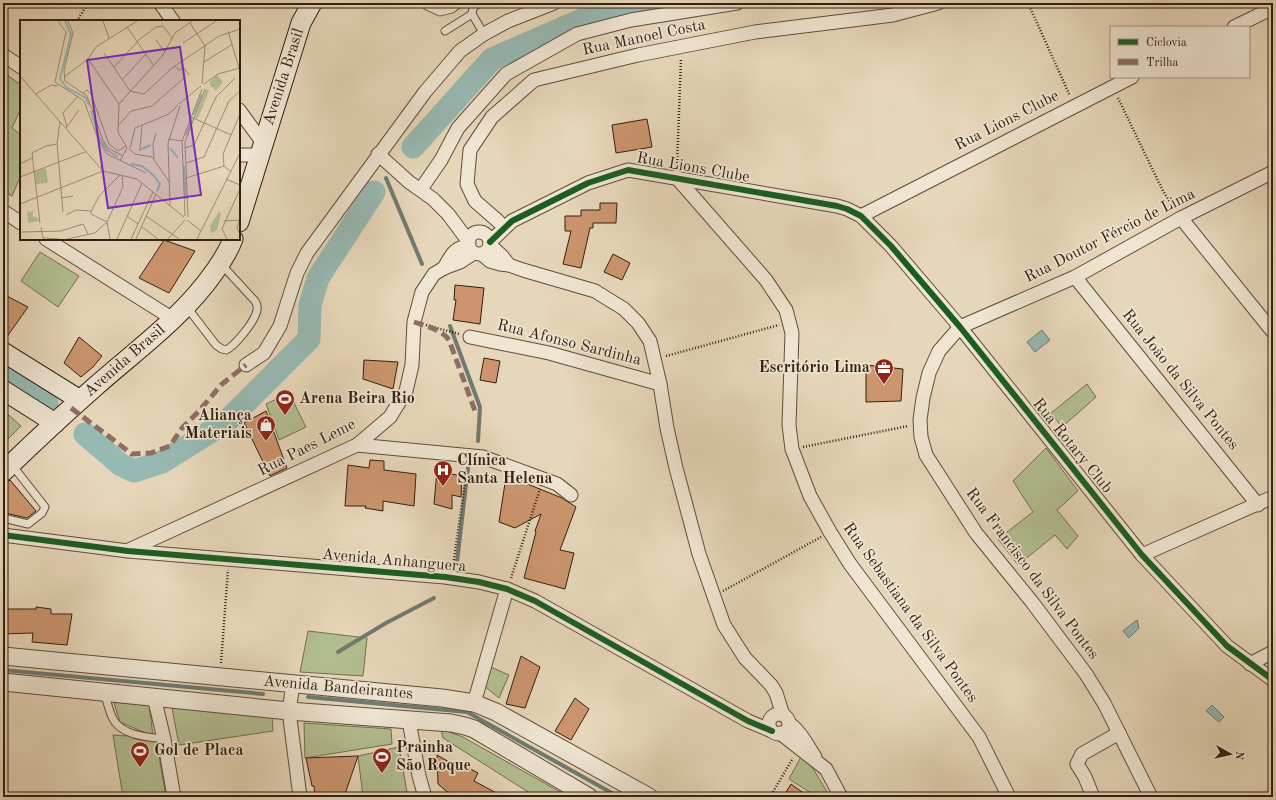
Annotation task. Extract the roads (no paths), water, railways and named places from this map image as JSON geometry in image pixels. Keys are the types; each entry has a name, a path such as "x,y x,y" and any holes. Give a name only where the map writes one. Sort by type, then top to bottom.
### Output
{"main road":[{"name":"Avenida Brasil","path":"240,219 301,23 312,3"},
{"name":"Avenida Brasil","path":"7,468 80,400 180,313 209,280 231,246 233,240"},
{"path":"3,352 80,400"},
{"path":"3,390 55,423"}],"street":[{"path":"160,3 173,20"},
{"path":"246,365 264,353 280,326 297,273 307,253 424,92 460,51 484,34 508,21 554,3"},
{"path":"421,189 441,160 458,128 506,74 577,34 631,20 737,3"},
{"name":"Rua Manoel Costa","path":"506,221 475,201 468,184 470,150 492,117 534,80 638,55 755,32 893,15 938,3"},
{"path":"1236,26 1273,8"},
{"path":"3,55 20,66"},
{"name":"Rua Lions Clube","path":"480,243 506,221 588,183 628,170 676,177 837,206 848,209 861,216 1130,78"},
{"path":"240,112 262,149 240,155"},
{"path":"378,154 410,182 421,189 480,243 502,256 509,264 523,270 595,291 624,309 638,323 650,341 676,468 699,554 724,625 745,658 771,685 776,693 782,718 788,727 784,732 776,732 769,723 770,719 782,718 795,728 802,736 818,762 826,769 841,797"},
{"name":"Rua Doutor Fércio de Lima","path":"960,327 1075,276 1181,218 1273,172"},
{"name":"Rua Sebastiana da Silva Pontes","path":"676,177 766,280 786,310 792,333 789,425 792,449 810,496 850,564 979,736 1007,793"},
{"path":"3,212 20,222"},
{"name":"Rua Rotary Club","path":"861,216 891,246 960,327 1142,554 1228,646 1273,680"},
{"path":"1181,218 1273,332"},
{"path":"48,240 180,313"},
{"name":"Rua Paes Leme","path":"128,551 356,445 390,417 406,390 412,365 414,322 422,292 434,274 444,268 455,250 460,246 480,243"},
{"name":"Rua João da Silva Pontes","path":"1075,276 1258,505"},
{"name":"Rua Francisco da Silva Pontes","path":"960,327 939,351 929,373 923,398 920,423 921,437 926,455 976,533 1032,602 1086,674 1104,703 1151,797"},
{"name":"Rua Afonso Sardinha","path":"470,337 550,353 660,384"},
{"path":"356,445 483,456 544,478 557,484 571,495"},
{"path":"1142,554 1273,498"},
{"name":"Avenida Anhanguera","path":"3,536 128,551 451,578 479,582 507,590 535,601 748,721 776,732 818,762"},
{"path":"474,703 507,590"},
{"path":"1250,664 1273,652"},
{"name":"Avenida Bandeirantes","path":"3,656 442,698 474,703 496,712 649,797"},
{"name":"Avenida Bandeirantes","path":"3,682 289,711 451,723 474,729 589,797"},
{"path":"293,684 289,711 300,797"},
{"path":"154,697 164,739 174,797"},
{"path":"409,720 419,776 425,797"},
{"path":"1093,797 1078,764 1082,754 1119,733"}],"lane":[{"path":"426,3 428,6 440,12 452,9 460,3"},
{"path":"479,3 473,8 472,14 484,34"},
{"path":"446,31 472,14"},
{"path":"180,313 216,345 226,350 233,345 253,321 258,305 220,263"},
{"path":"3,518 28,524 42,513 45,508 7,468"},
{"path":"104,692 113,719 118,726 141,736 164,739"}],"water":[{"path":"1042,330 1050,340 1035,352 1027,342"},
{"path":"1137,620 1139,628 1129,638 1123,631"},
{"path":"1212,705 1224,717 1219,722 1206,711"}],"waterway":[{"path":"413,147 492,59 609,8 641,3"},
{"path":"386,178 422,264"},
{"path":"85,434 121,465 134,471 162,462 226,422 309,339 310,305 318,278 374,192"},
{"path":"450,326 480,407 478,441"},
{"path":"3,376 47,404"},
{"path":"457,562 468,468"},
{"path":"338,652 386,623 434,598"},
{"path":"3,670 263,694"},
{"path":"308,697 467,712 619,797"}],"place":[{"name":"Escritório Lima","path":"884,385"},
{"name":"Arena Beira Rio","path":"285,416"},
{"name":"Aliança Materiais","path":"266,442"},
{"name":"Clínica Santa Helena","path":"443,487"},
{"name":"Gol de Placa","path":"140,768"},
{"name":"Prainha São Roque","path":"382,774"}]}
